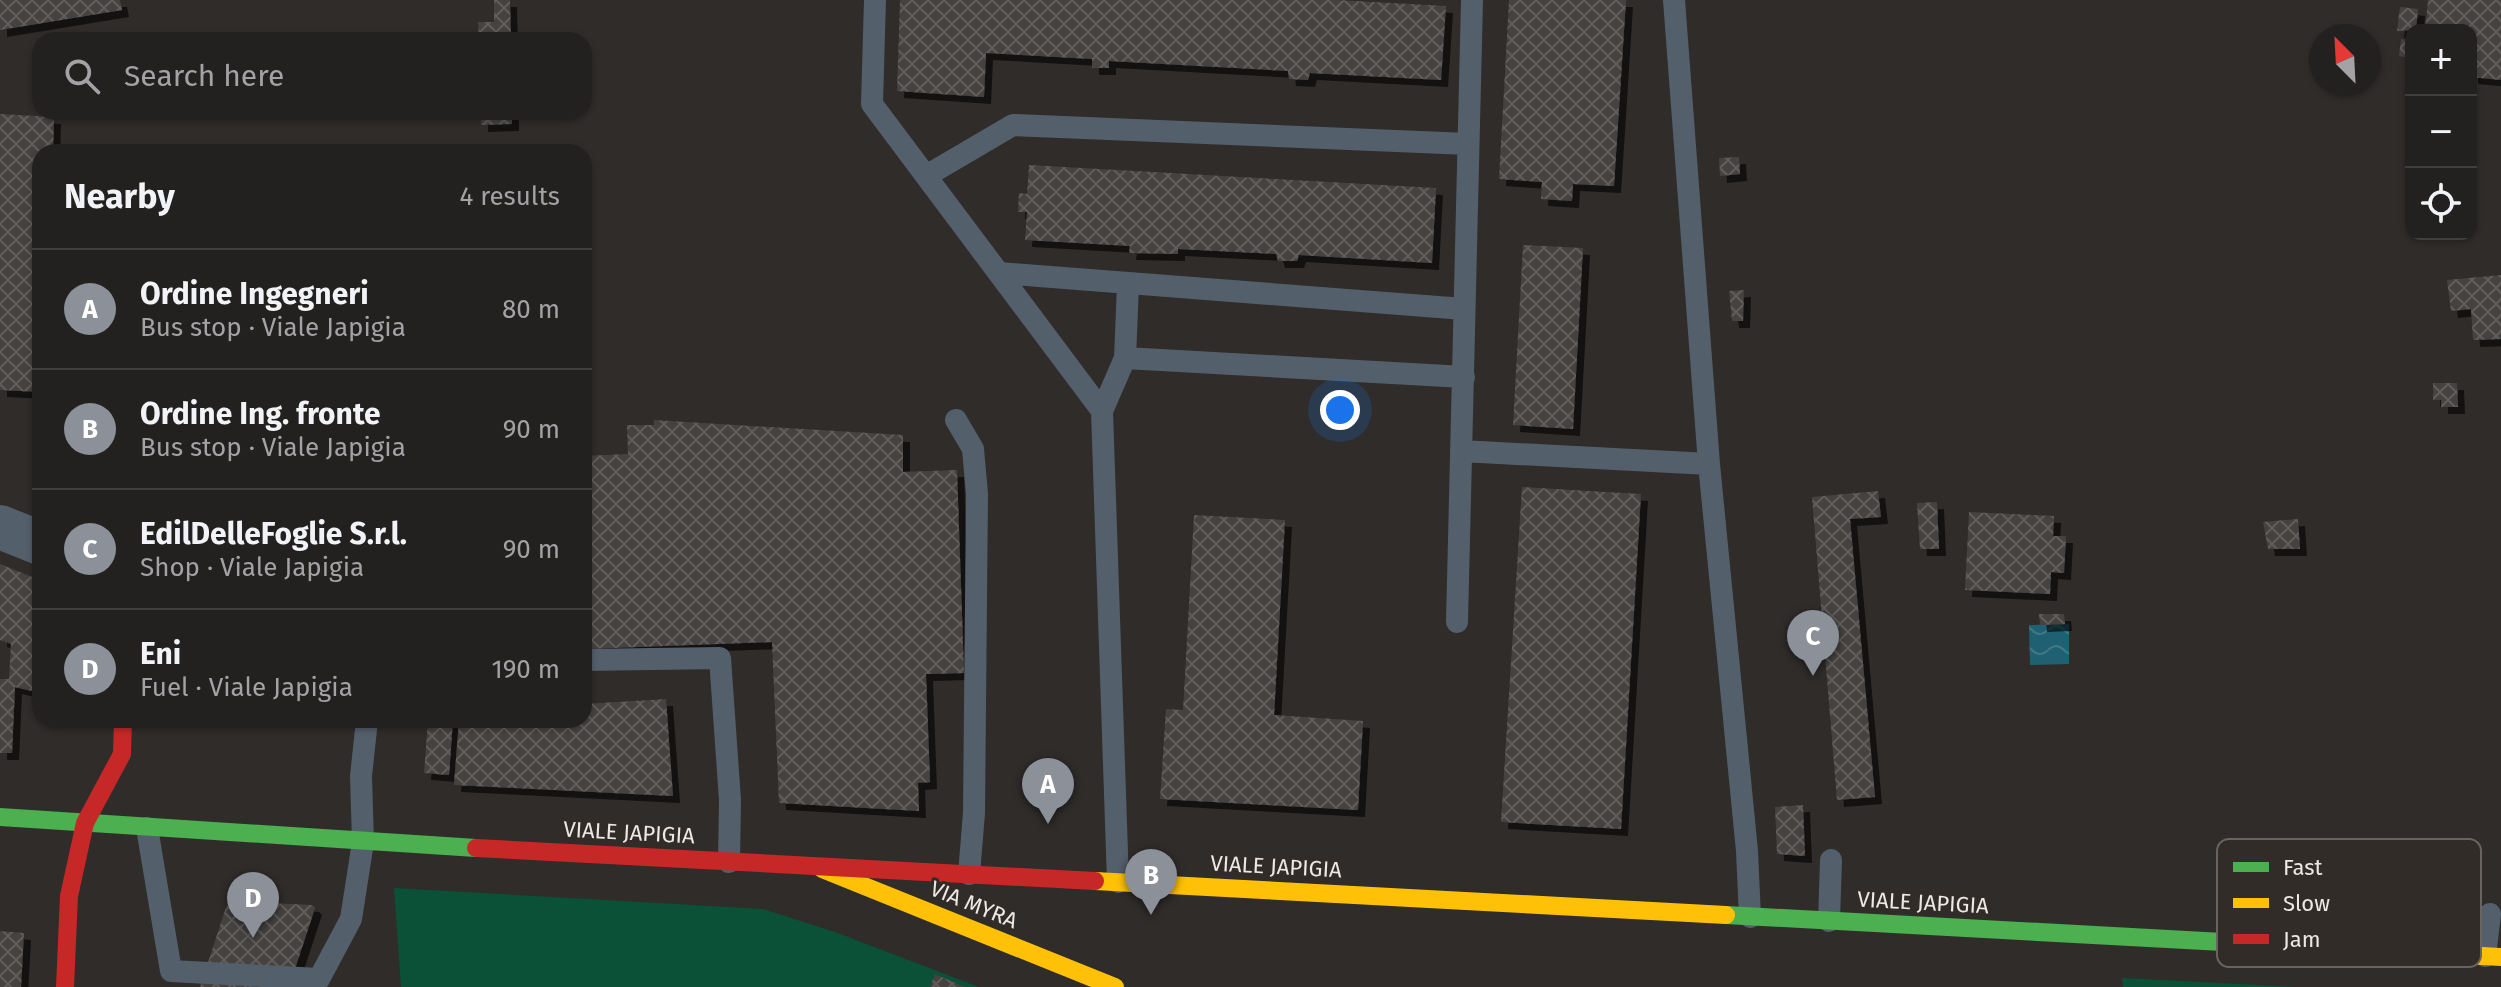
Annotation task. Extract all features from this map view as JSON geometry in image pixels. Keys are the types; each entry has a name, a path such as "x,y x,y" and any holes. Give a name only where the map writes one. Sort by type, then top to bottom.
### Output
{"main road":[{"path":"65,987 69,896 85,823 122,754 123,728"},
{"name":"VIALE JAPIGIA","path":"0,817 363,842 2217,942"},
{"name":"VIA MYRA","path":"816,866 1115,987"}],"street":[{"path":"0,527 32,540"}],"lane":[{"path":"875,0 872,104 1102,411"},
{"path":"1457,622 1472,0"},
{"path":"1674,0 1709,464 1747,851 1750,917"},
{"path":"926,176 1013,125 1468,144"},
{"path":"999,273 1464,309"},
{"path":"1118,882 1102,411 1125,358 1128,285"},
{"path":"1125,358 1464,377"},
{"path":"956,420 973,449 977,494 974,813 969,874"},
{"path":"1461,451 1709,464"},
{"path":"592,660 720,658 730,800 729,862"},
{"path":"147,828 171,971 319,979 351,919 363,842 361,776 366,728"},
{"path":"1829,921 1831,860"},
{"path":"2490,914 2493,956"}],"green space":[{"path":"394,888 763,909 835,932 979,987 401,987"},
{"path":"2122,978 2296,987 2123,987"}],"water":[{"path":"2069,624 2069,664 2030,665 2029,625"}],"building":[{"path":"0,0 120,0 122,10 0,30"},
{"path":"494,0 510,0 511,32 479,32 478,22 494,22"},
{"path":"900,0 1337,0 1446,6 1441,80 1310,73 1308,80 1289,79 1288,71 1109,61 1109,68 1092,68 1092,59 986,53 984,97 897,91"},
{"path":"1509,0 1626,0 1614,186 1573,184 1572,201 1541,199 1542,182 1499,179"},
{"path":"2428,0 2501,0 2501,80 2477,78 2477,24 2426,24"},
{"path":"2400,7 2418,9 2417,24 2405,24 2405,31 2397,31"},
{"path":"2401,39 2405,39 2405,57 2399,56"},
{"path":"0,114 32,116 32,120 54,120 53,144 32,144 32,392 0,390"},
{"path":"481,120 512,120 512,124 481,125"},
{"path":"1739,157 1740,174 1720,176 1719,158"},
{"path":"1029,165 1436,188 1432,263 1299,255 1297,261 1278,261 1276,254 1178,249 1178,254 1129,253 1130,246 1025,240 1027,212 1018,212 1019,193 1027,194"},
{"path":"1523,245 1583,248 1573,429 1513,425"},
{"path":"2501,275 2501,339 2473,340 2471,309 2451,311 2447,280"},
{"path":"1744,290 1743,321 1732,321 1729,291"},
{"path":"2433,383 2457,383 2458,407 2441,407 2441,400 2433,400"},
{"path":"654,420 903,435 903,472 957,470 964,673 926,674 930,782 918,783 919,811 779,803 772,642 592,649 592,456 628,454 627,425 654,425"},
{"path":"1522,487 1641,494 1621,829 1501,822"},
{"path":"1878,491 1881,517 1850,519 1875,797 1837,800 1812,497"},
{"path":"1937,502 1939,549 1920,549 1917,503"},
{"path":"1969,512 2054,516 2053,536 2066,536 2064,573 2051,572 2050,594 1965,590"},
{"path":"1194,515 1285,520 1274,715 1363,721 1358,810 1160,799 1166,709 1183,710"},
{"path":"2298,519 2300,549 2268,549 2263,522"},
{"path":"0,564 32,577 32,691 15,687 12,753 0,753 0,679 9,679 11,644 0,640"},
{"path":"2039,614 2064,614 2065,624 2040,625"},
{"path":"666,699 673,796 454,785 458,728 592,728 592,704"},
{"path":"427,728 452,728 449,775 424,773"},
{"path":"1803,805 1805,856 1777,854 1775,807"},
{"path":"228,901 312,905 315,908 289,987 200,987"},
{"path":"0,931 24,933 21,987 0,987"},
{"path":"935,974 965,987 930,987"}],"traffic: fast":[{"path":"0,817 476,848"},
{"path":"1726,915 2217,942"}],"traffic: slow":[{"path":"822,869 1115,987"},
{"path":"1095,881 1726,915"},
{"path":"2481,956 2501,957"}],"traffic: jam":[{"path":"65,987 69,896 85,823 122,754 123,728"},
{"path":"476,848 1095,881"}],"place":[{"name":"EdilDelleFoglie S.r.l.","path":"1813,676"},
{"name":"Ordine Ingegneri","path":"1048,824"},
{"name":"Ordine Ing. fronte","path":"1151,915"},
{"name":"Eni","path":"253,938"}]}
